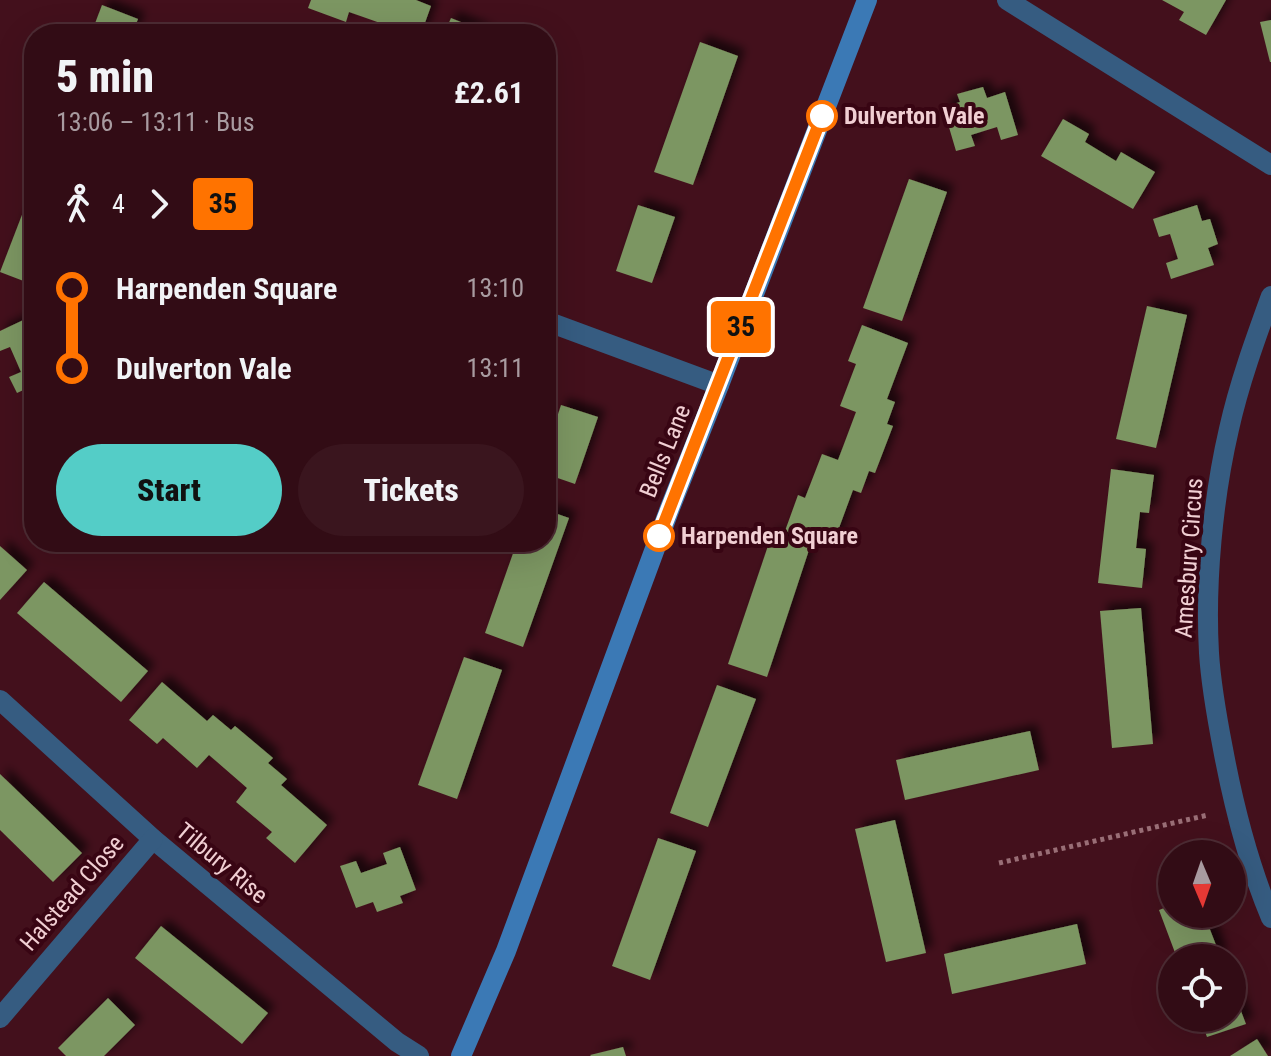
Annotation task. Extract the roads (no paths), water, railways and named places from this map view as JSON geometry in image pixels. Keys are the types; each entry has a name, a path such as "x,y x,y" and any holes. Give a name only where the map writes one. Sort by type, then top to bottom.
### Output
{"main road":[{"name":"Bells Lane","path":"461,1056 506,951 670,508 867,0"}],"street":[{"path":"1007,0 1271,165"},
{"name":"Amesbury Circus","path":"1271,296 1249,356 1229,430 1215,505 1209,581 1209,653 1218,723 1234,809 1271,918"},
{"path":"556,325 719,385"},
{"name":"Tilbury Rise","path":"0,700 153,839 397,1042 419,1056"},
{"name":"Halstead Close","path":"0,1018 153,839"}],"place":[{"name":"Dulverton Vale","path":"822,116"},
{"name":"Harpenden Square","path":"659,536"}]}
